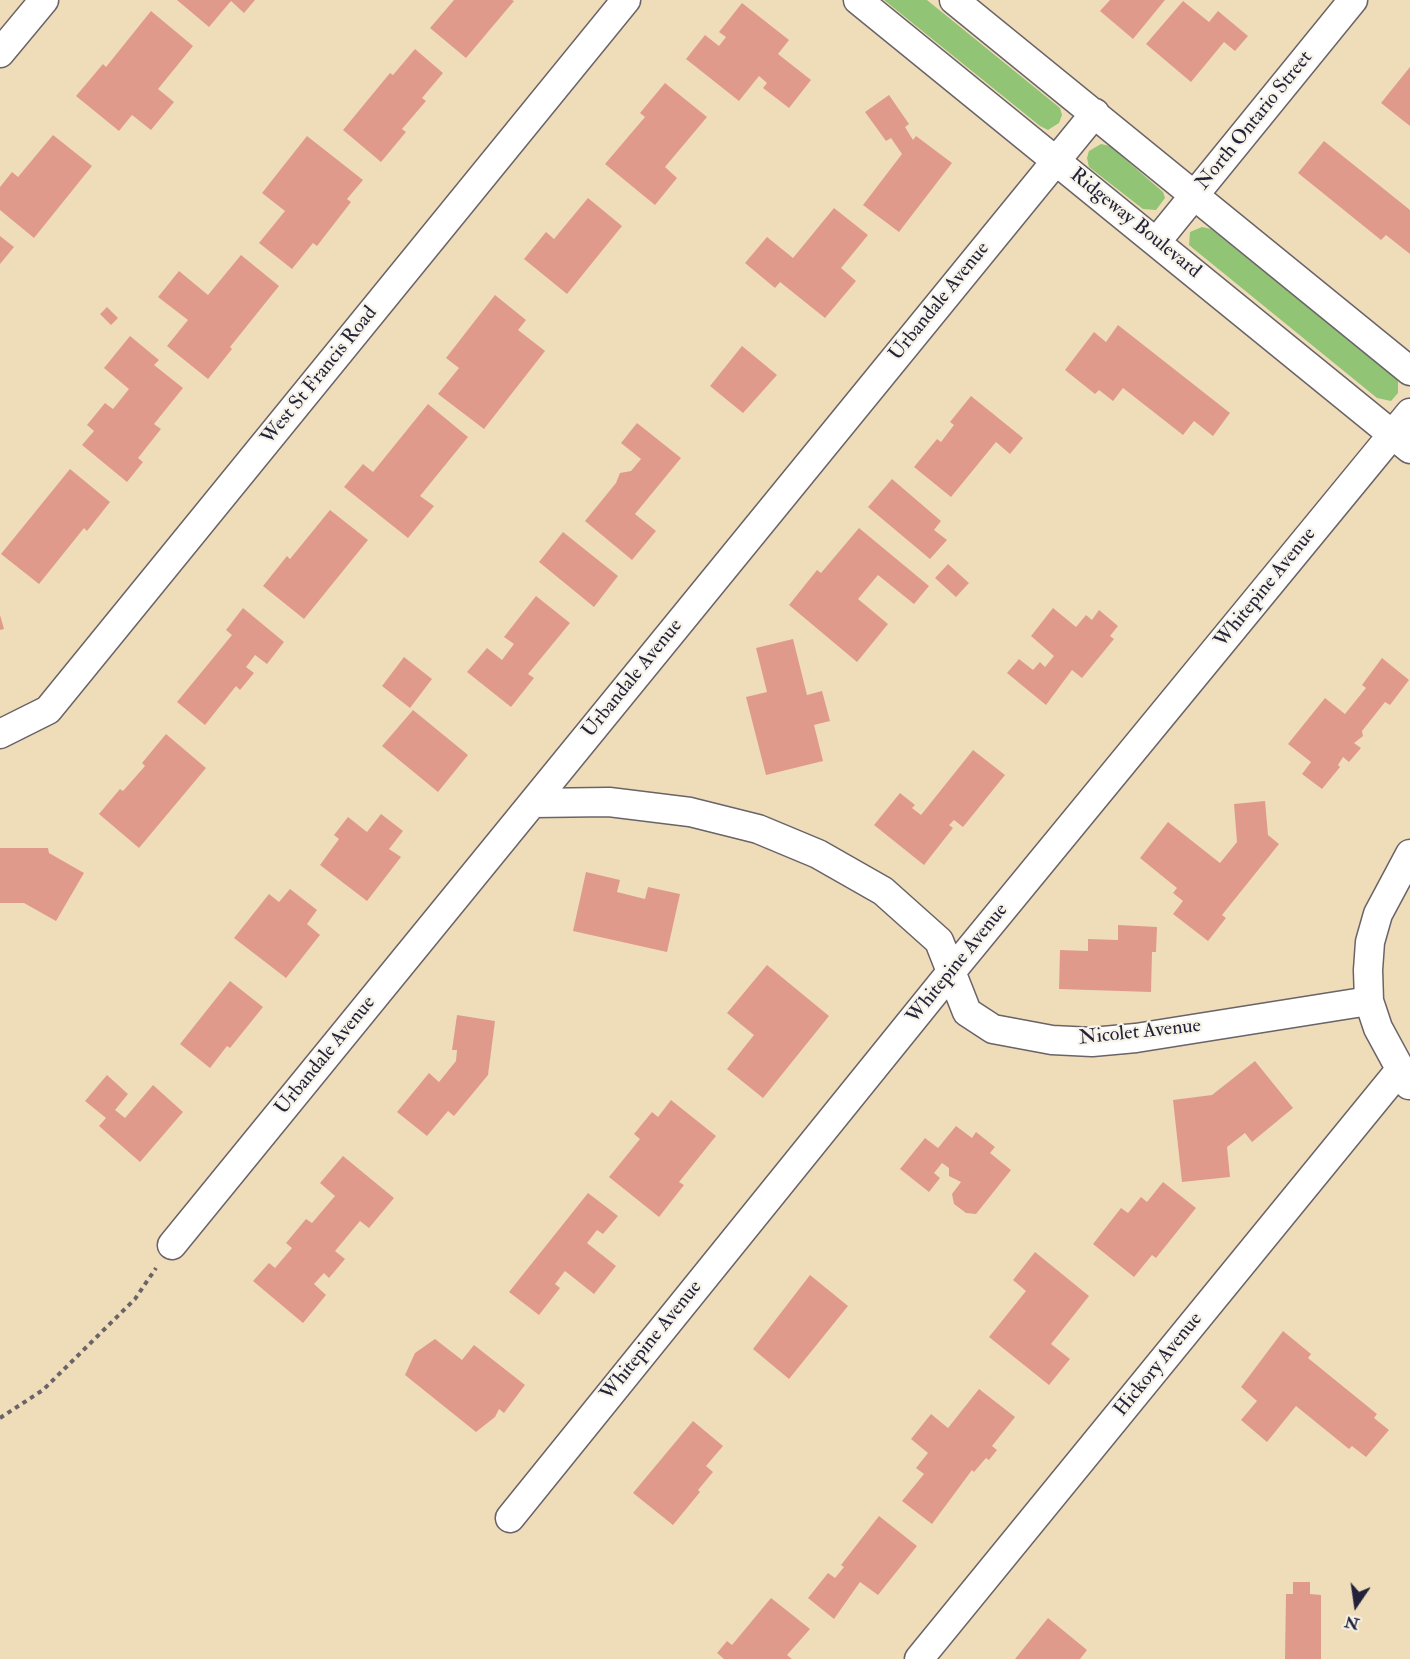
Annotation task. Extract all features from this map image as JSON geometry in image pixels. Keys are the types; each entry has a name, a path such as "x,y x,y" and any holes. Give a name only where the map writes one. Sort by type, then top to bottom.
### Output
{"street":[{"path":"0,53 44,0"},
{"name":"West St Francis Road","path":"0,734 48,710 626,0"},
{"name":"Ridgeway Boulevard","path":"858,0 1157,241 1401,442"},
{"path":"954,0 1410,371"},
{"name":"North Ontario Street","path":"1157,241 1353,0"},
{"name":"Urbandale Avenue","path":"172,1245 1095,113"},
{"name":"Whitepine Avenue","path":"510,1518 951,972 1401,442 1410,413"},
{"name":"Nicolet Avenue","path":"533,803 609,802 690,812 768,834 818,854 883,891 939,940 967,1012 993,1029 1052,1040 1092,1042 1137,1038 1369,1001"},
{"path":"1405,1078 1378,1028 1369,1001 1371,942 1378,914 1410,854"},
{"name":"Hickory Avenue","path":"919,1659 1405,1078"}],"path":[{"path":"0,1418 43,1390 135,1299 172,1245"}],"green space":[{"path":"884,0 927,0 1060,108 1062,115 1059,123 1048,130 1040,126"},
{"path":"1101,144 1110,146 1163,192 1165,198 1156,210 1143,209 1089,167 1087,158 1089,151"},
{"path":"1202,227 1211,229 1395,377 1398,381 1398,393 1391,401 1377,398 1189,245 1190,232"}],"building":[{"path":"177,0 255,0 244,13 231,1 209,27"},
{"path":"454,0 514,1 466,58 430,28"},
{"path":"1110,0 1165,0 1133,39 1100,11"},
{"path":"1183,1 1209,22 1218,11 1248,36 1235,51 1224,42 1191,82 1146,44"},
{"path":"742,3 789,40 778,54 811,80 789,108 763,88 767,83 759,76 739,101 686,59 705,35 719,46 726,37 719,32"},
{"path":"151,11 193,46 158,89 174,102 151,130 132,115 119,131 76,96 103,64 106,67"},
{"path":"415,49 443,73 422,98 426,101 402,129 406,132 381,162 343,130 390,73 393,75"},
{"path":"1410,67 1410,126 1381,103"},
{"path":"665,83 707,117 665,167 677,178 655,205 605,164 645,117 640,113"},
{"path":"889,95 909,124 905,127 913,140 916,136 952,163 899,232 863,205 902,154 891,138 886,141 865,112"},
{"path":"53,135 92,166 34,238 0,210 0,187 12,172 18,177"},
{"path":"307,136 363,180 347,199 351,202 317,246 313,243 292,269 259,243 285,211 262,193"},
{"path":"1324,141 1410,210 1410,254 1386,235 1381,240 1298,173"},
{"path":"588,198 622,226 567,294 524,259 546,232 554,239"},
{"path":"834,208 868,235 841,268 856,281 825,318 780,282 775,288 745,263 767,237 793,258"},
{"path":"0,236 14,247 0,264"},
{"path":"241,255 279,286 230,347 232,349 208,379 167,346 188,320 158,297 179,271 208,295"},
{"path":"495,295 526,320 518,330 545,351 484,429 438,394 459,368 446,358"},
{"path":"107,307 118,318 111,325 100,314"},
{"path":"1118,325 1230,413 1213,436 1194,421 1183,435 1123,388 1113,401 1099,390 1095,394 1065,370 1094,332 1106,342"},
{"path":"130,336 159,360 154,365 183,388 154,424 161,429 138,458 143,462 127,482 82,445 94,431 87,425 105,403 113,409 129,389 104,368"},
{"path":"742,346 777,375 743,413 710,386"},
{"path":"971,396 1023,438 1010,454 996,442 951,497 914,467 937,439 941,442 954,425 950,422"},
{"path":"428,404 468,437 420,496 434,506 408,538 344,487 363,464 373,472"},
{"path":"637,423 681,458 635,514 656,531 632,560 585,521 616,483 620,473 631,471 641,459 621,443"},
{"path":"70,469 110,502 87,531 84,528 39,584 1,554"},
{"path":"892,479 941,521 934,530 947,540 930,559 868,507"},
{"path":"330,510 368,540 304,619 263,586 287,556 290,559"},
{"path":"859,528 929,586 914,604 878,575 858,599 888,624 857,662 789,605 817,570 821,573"},
{"path":"563,532 618,576 594,607 539,562"},
{"path":"948,564 969,583 956,597 935,578"},
{"path":"536,596 570,623 528,674 534,678 511,707 467,672 487,648 502,660 514,644 504,637"},
{"path":"243,608 284,642 267,664 255,655 246,667 254,673 240,690 236,686 205,725 177,702 232,635 226,630"},
{"path":"1053,608 1076,627 1086,615 1092,620 1099,610 1118,626 1110,636 1114,639 1082,678 1072,670 1046,705 1007,673 1019,659 1033,670 1040,662 1045,667 1054,656 1031,636"},
{"path":"0,615 4,629 0,630"},
{"path":"793,639 807,695 822,691 830,721 814,725 823,761 766,775 746,697 767,692 756,648"},
{"path":"404,657 432,679 410,708 382,686"},
{"path":"1382,658 1409,680 1390,705 1385,702 1362,731 1363,736 1354,743 1361,748 1349,762 1343,757 1338,765 1340,767 1322,789 1302,774 1311,762 1288,744 1325,698 1345,714 1366,688 1362,685"},
{"path":"413,710 468,755 438,792 382,746"},
{"path":"166,734 206,768 139,848 99,814 120,789 123,791 145,766 142,763"},
{"path":"973,750 1005,775 963,827 954,820 949,825 953,828 924,865 874,825 900,793 915,805 912,808 921,815"},
{"path":"1265,801 1268,835 1279,844 1222,915 1226,918 1208,941 1173,914 1183,901 1173,893 1177,888 1140,858 1168,822 1220,863 1237,842 1234,804"},
{"path":"381,814 403,831 389,849 401,857 367,901 320,865 339,839 334,835 348,817 367,832"},
{"path":"0,848 48,848 49,853 84,873 56,921 24,903 0,903"},
{"path":"586,872 620,880 617,892 645,899 648,887 680,894 667,952 573,931"},
{"path":"290,889 317,910 307,924 320,935 286,978 234,938 269,894 279,902"},
{"path":"1118,925 1157,927 1156,952 1152,952 1151,992 1059,989 1060,950 1088,951 1088,939 1118,940"},
{"path":"767,965 829,1016 763,1098 727,1069 754,1035 727,1013"},
{"path":"230,981 263,1007 230,1048 227,1046 210,1068 180,1044"},
{"path":"457,1015 495,1021 488,1075 454,1116 448,1111 427,1136 397,1112 429,1073 439,1082 456,1061 457,1050 452,1050"},
{"path":"1255,1061 1293,1108 1252,1142 1245,1133 1227,1147 1230,1177 1182,1182 1173,1100 1212,1095"},
{"path":"107,1075 128,1094 115,1110 125,1118 153,1085 183,1112 140,1162 99,1126 106,1118 85,1101"},
{"path":"671,1100 716,1136 679,1182 684,1185 659,1217 609,1177 640,1139 634,1134 652,1112 658,1117"},
{"path":"956,1126 972,1138 976,1132 995,1147 990,1153 1011,1170 976,1214 966,1213 954,1204 952,1194 961,1182 949,1176 949,1168 942,1163 934,1173 940,1178 929,1192 900,1169 925,1138 938,1148"},
{"path":"343,1156 394,1198 369,1228 360,1221 335,1251 345,1259 329,1278 324,1273 314,1284 326,1295 303,1323 253,1281 269,1263 275,1268 292,1248 286,1243 306,1219 312,1223 335,1196 320,1183"},
{"path":"1163,1182 1196,1208 1156,1258 1152,1255 1134,1277 1093,1244 1121,1208 1128,1213 1141,1197 1147,1202"},
{"path":"588,1193 618,1216 603,1234 597,1230 587,1243 616,1266 594,1294 565,1271 555,1284 560,1288 539,1315 509,1292"},
{"path":"1035,1252 1089,1296 1051,1344 1070,1359 1049,1385 989,1337 1026,1291 1013,1280"},
{"path":"810,1275 848,1306 789,1379 753,1349"},
{"path":"1283,1331 1311,1354 1308,1358 1377,1414 1374,1418 1389,1430 1366,1457 1352,1446 1349,1449 1296,1406 1267,1442 1241,1420 1257,1401 1241,1387"},
{"path":"435,1339 462,1360 474,1345 525,1385 504,1413 499,1409 495,1417 476,1432 405,1375 415,1353"},
{"path":"979,1389 1015,1417 992,1446 997,1450 989,1460 986,1458 974,1472 972,1470 932,1524 902,1501 924,1474 916,1468 928,1453 911,1439 931,1414 948,1428"},
{"path":"693,1421 723,1446 706,1466 713,1472 673,1525 633,1493"},
{"path":"879,1516 917,1546 878,1595 860,1582 834,1619 808,1598 828,1573 835,1578 844,1567 841,1565"},
{"path":"1293,1582 1310,1582 1310,1594 1321,1595 1321,1659 1285,1659 1286,1594 1293,1594"},
{"path":"771,1598 810,1629 787,1655 792,1659 724,1659 717,1653 727,1641 732,1645"},
{"path":"1048,1618 1087,1650 1080,1659 1015,1659"}]}
